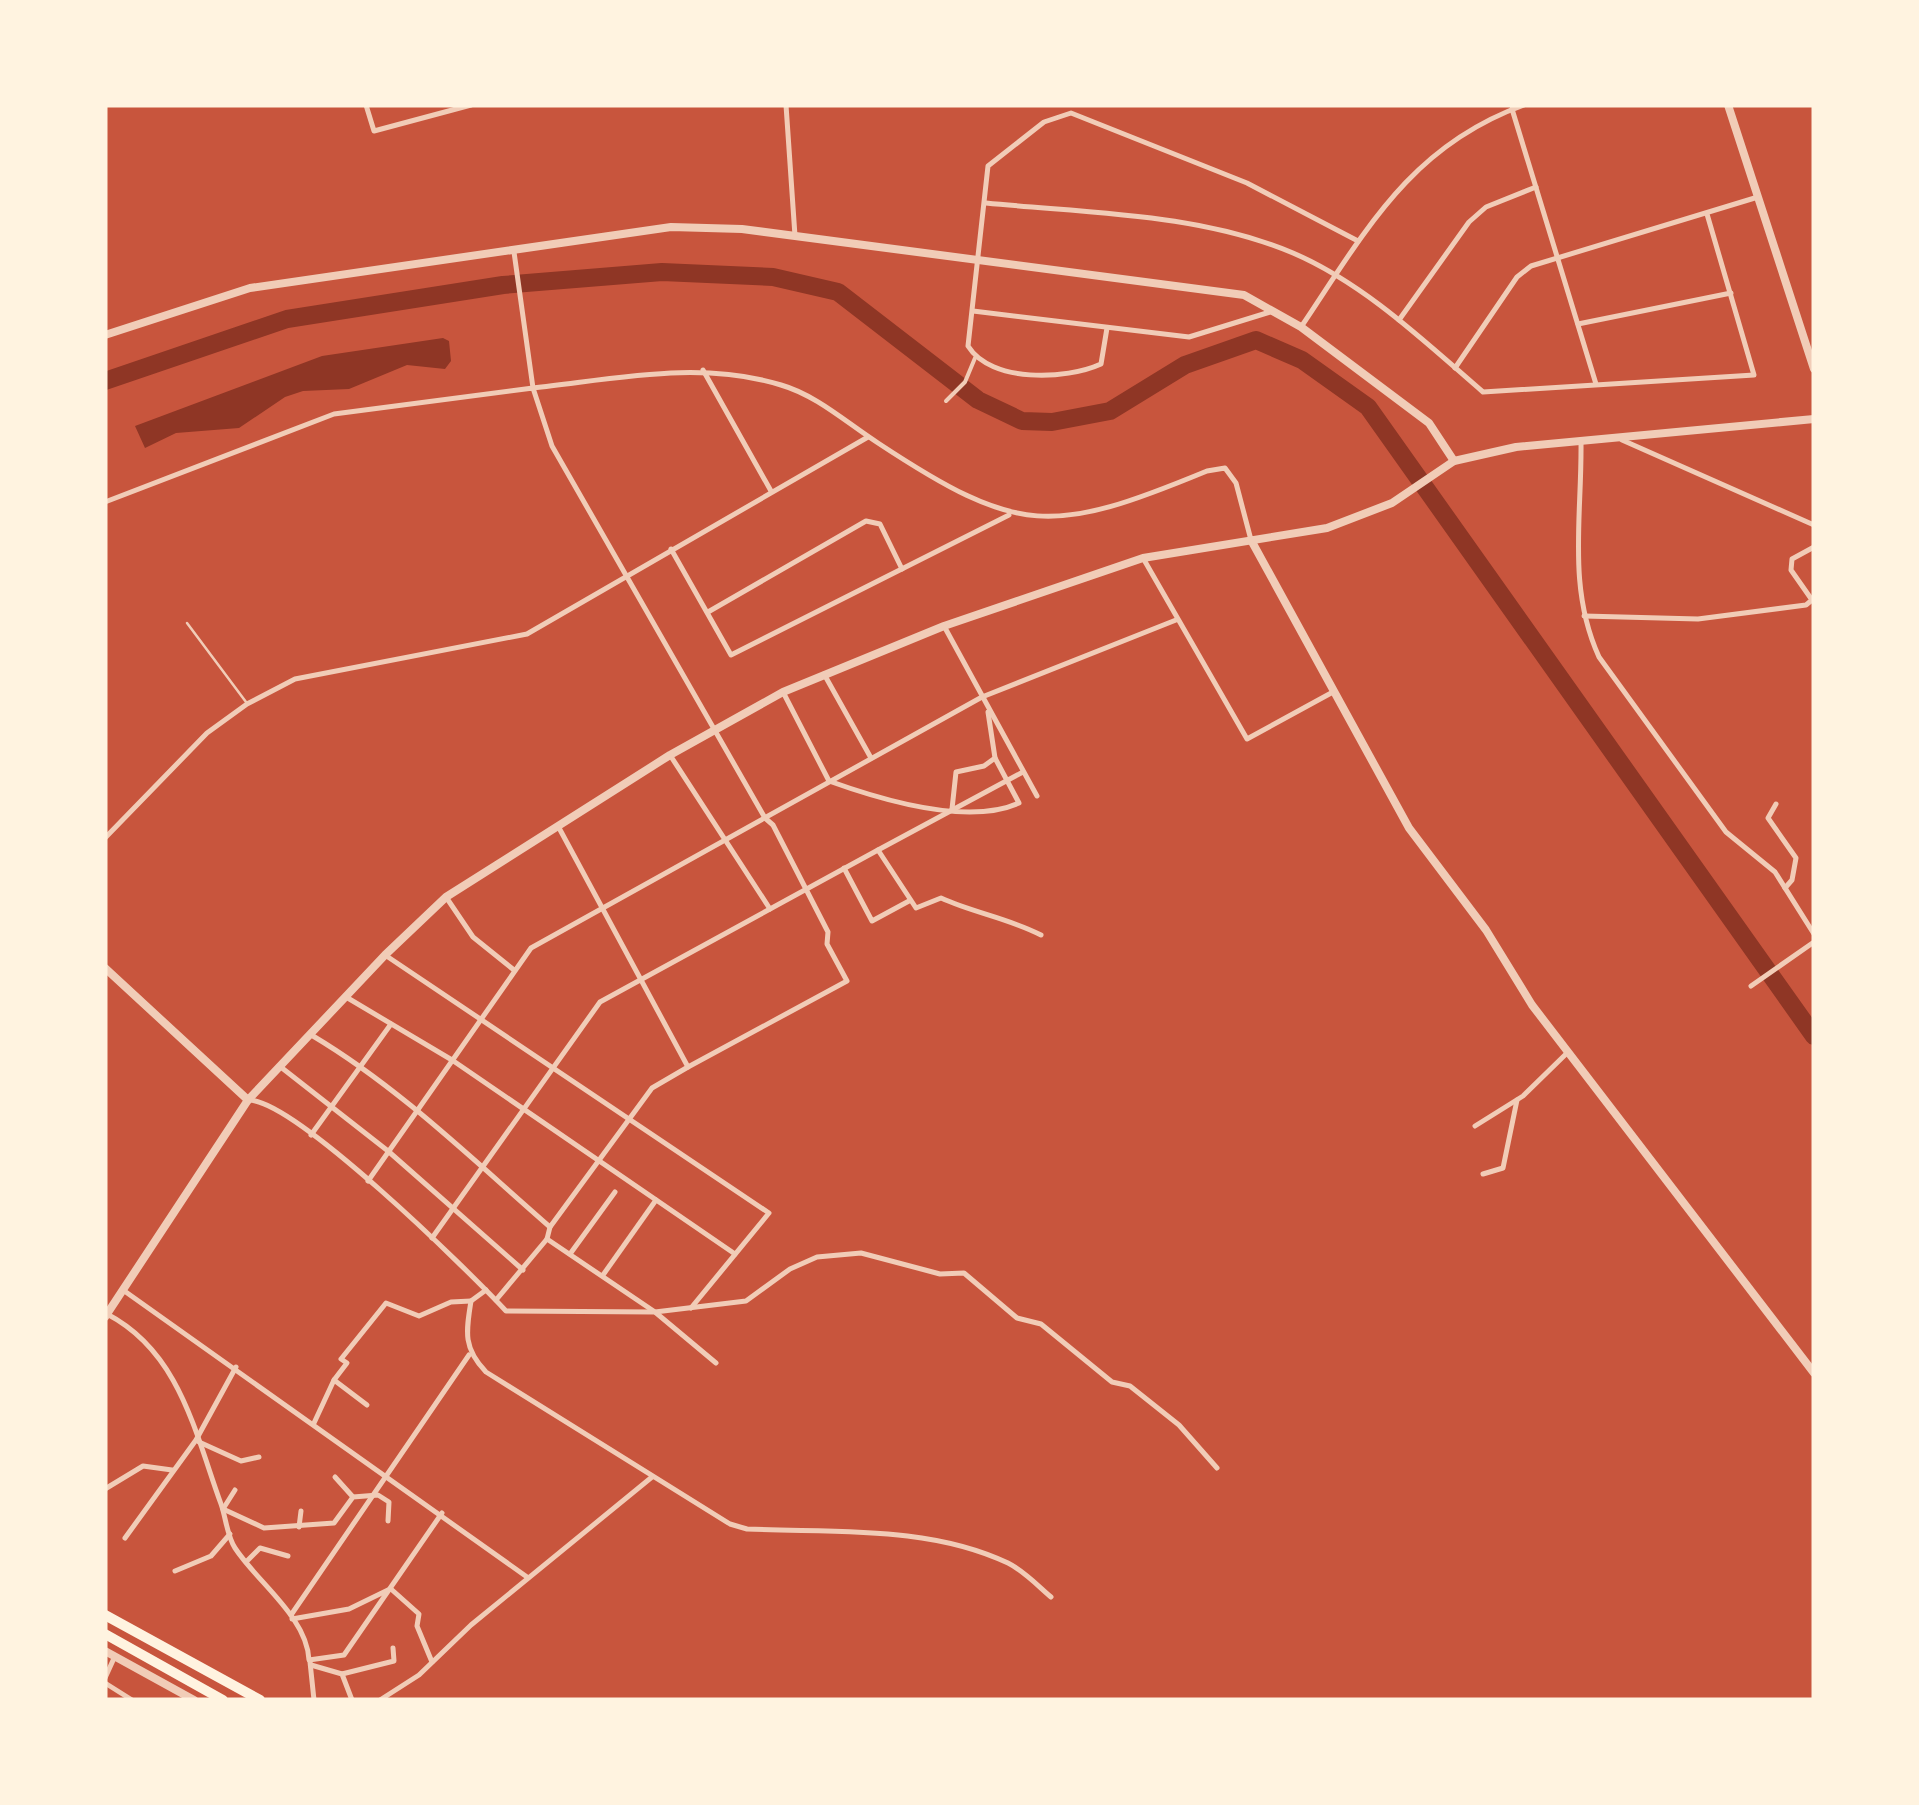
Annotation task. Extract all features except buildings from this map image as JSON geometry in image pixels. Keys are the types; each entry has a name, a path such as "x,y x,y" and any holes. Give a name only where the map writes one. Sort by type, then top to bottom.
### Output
{"highway":[{"path":"105,1615 260,1700"},
{"path":"105,1634 223,1700"}],"street":[{"path":"366,105 374,132 471,105"},
{"path":"786,105 795,236"},
{"path":"1301,327 1401,185 1447,142 1524,105"},
{"path":"1728,105 1814,369"},
{"path":"1512,109 1596,384"},
{"path":"1107,328 1101,364 1085,371 1046,376 1000,368 975,358 968,346 988,166 1044,122 1072,113 1247,183 1358,241"},
{"path":"1399,320 1469,222 1486,207 1536,187"},
{"path":"1455,368 1517,277 1531,266 1758,196"},
{"path":"986,203 1167,222 1236,234 1293,253 1336,276 1399,320 1484,392 1754,375 1707,214"},
{"path":"105,335 250,288 670,227 795,236 1207,287 1244,296 1301,327 1429,423 1454,460"},
{"path":"496,1300 548,1240 550,1226 652,1088 846,980 774,825 764,818 548,437 533,388 514,252"},
{"path":"1578,324 1731,294"},
{"path":"973,312 1189,337 1274,310"},
{"path":"946,401 965,382 975,358"},
{"path":"703,370 771,491"},
{"path":"105,502 334,414 703,370 786,386 942,485 1010,515 1051,518 1102,512 1207,470 1225,468 1236,484 1251,540 1408,828 1486,930 1568,1053 1814,1373"},
{"path":"314,1700 308,1647 291,1617 246,1562 230,1534 172,1372 150,1346 106,1316 248,1100 313,1036 385,954 446,898 714,728 782,692 944,626 1144,558 1328,528 1408,492 1454,460 1516,447 1814,420"},
{"path":"105,838 207,733 247,704 295,679 527,634 868,437"},
{"path":"1619,438 1814,526"},
{"path":"1581,442 1577,584 1599,658 1726,832 1775,872 1814,934"},
{"path":"671,549 731,655 1010,515"},
{"path":"708,612 866,521 880,524 902,569"},
{"path":"1584,616 1698,619 1806,606 1812,600 1791,570 1792,559 1814,547"},
{"path":"1144,558 1247,739 1333,692"},
{"path":"368,1180 530,948 982,697 1176,620"},
{"path":"944,626 1037,796"},
{"path":"824,674 871,758"},
{"path":"782,692 829,781 919,807 1003,810 1019,802 995,758 988,708"},
{"path":"670,754 770,908"},
{"path":"952,809 956,772 984,766 995,758"},
{"path":"432,1238 588,1013 638,980 1023,772"},
{"path":"1776,804 1768,818 1796,858 1792,880 1785,888"},
{"path":"1003,810 1005,822"},
{"path":"558,826 598,909 688,1067"},
{"path":"878,850 916,908 941,898 975,914 997,915 1041,935"},
{"path":"844,868 872,921 909,901"},
{"path":"446,898 473,937 514,970"},
{"path":"1750,986 1814,942"},
{"path":"385,954 769,1213 690,1308"},
{"path":"105,968 248,1100 269,1103 368,1180 506,1311 655,1312 746,1301 790,1269 817,1256 861,1252 940,1274 964,1273 1017,1318 1041,1324 1112,1382 1130,1386 1179,1426 1217,1468"},
{"path":"346,998 452,1060 735,1254"},
{"path":"312,1135 392,1023"},
{"path":"313,1036 362,1066 418,1110 550,1226"},
{"path":"1476,1126 1516,1100 1568,1053"},
{"path":"282,1068 388,1152 522,1270"},
{"path":"1483,1174 1502,1168 1516,1100"},
{"path":"570,1254 615,1192"},
{"path":"602,1276 656,1200"},
{"path":"548,1240 655,1312 716,1364"},
{"path":"123,1290 236,1366 527,1578"},
{"path":"314,1423 334,1380 347,1363 341,1358 386,1303 419,1316 451,1302 471,1300 486,1290"},
{"path":"471,1300 466,1338 470,1355 486,1372 730,1524 747,1529 886,1533 954,1545 1010,1564 1051,1597"},
{"path":"291,1617 470,1355"},
{"path":"126,1538 196,1440 236,1366"},
{"path":"334,1380 367,1405"},
{"path":"196,1440 241,1461 260,1457"},
{"path":"105,1490 143,1466 172,1470"},
{"path":"380,1700 432,1662 527,1578 652,1477"},
{"path":"335,1478 354,1497 378,1495 389,1502 388,1520"},
{"path":"223,1510 234,1490"},
{"path":"223,1510 264,1528 300,1527 334,1523 354,1497"},
{"path":"300,1527 301,1511"},
{"path":"310,1662 344,1655 442,1513"},
{"path":"175,1571 211,1556 230,1534"},
{"path":"246,1562 260,1548 288,1556"},
{"path":"291,1617 349,1609 391,1589"},
{"path":"391,1589 420,1614 418,1626 432,1662"},
{"path":"310,1662 342,1674 394,1661 393,1648"},
{"path":"105,1650 194,1700"},
{"path":"115,1656 105,1681 132,1700"},
{"path":"342,1674 352,1700"}],"lane":[{"path":"187,623 247,704"}],"shaded area":[{"path":"443,338 449,341 451,361 445,369 407,365 349,389 303,391 285,397 239,428 176,433 145,448 135,426 322,356"}],"waterway":[{"path":"105,381 287,319 503,285 662,272 773,277 838,292 978,400 1022,421 1052,422 1110,411 1185,365 1256,340 1302,360 1368,407 1814,1036"}]}
